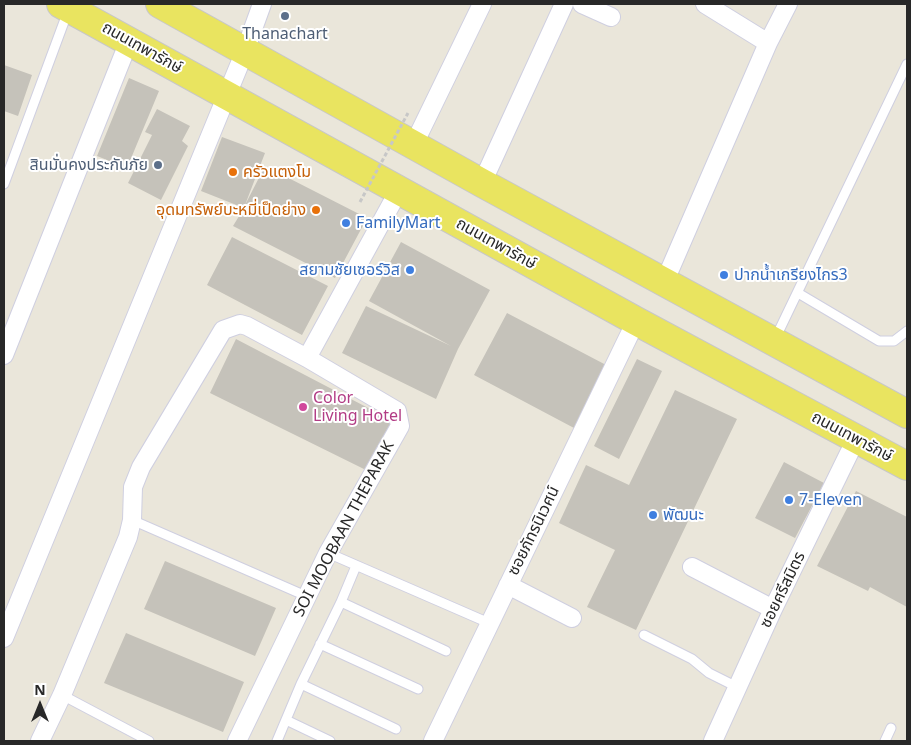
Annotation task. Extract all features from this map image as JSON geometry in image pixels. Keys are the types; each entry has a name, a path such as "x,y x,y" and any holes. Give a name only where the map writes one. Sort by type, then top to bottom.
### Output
{"main road":[{"path":"160,4 664,283 907,414"},
{"name":"ถนนเทพารักษ์","path":"65,6 636,321 907,466"}],"street":[{"path":"4,638 245,51 262,4"},
{"path":"414,144 482,4"},
{"path":"482,183 564,4"},
{"path":"582,4 611,17"},
{"path":"705,4 768,43"},
{"path":"664,283 768,43 788,4"},
{"path":"4,355 129,41"},
{"path":"307,358 399,190"},
{"name":"ซอยภัทรนิเวศน์","path":"433,741 636,321"},
{"name":"SOI MOOBAAN THEPARAK","path":"40,741 62,695 128,537 132,520 133,487 141,467 223,330 240,324 307,358 397,411 400,426 328,553 238,741"},
{"name":"ซอยศรีสมิตร","path":"713,741 773,609 856,439"},
{"path":"692,567 773,609"},
{"path":"508,585 572,618"}],"lane":[{"path":"4,184 65,6"},
{"path":"774,342 907,64"},
{"path":"798,293 879,341 894,341 907,331"},
{"path":"132,520 306,596"},
{"path":"328,553 489,623"},
{"path":"278,741 301,684 341,602 356,566"},
{"path":"341,602 446,651"},
{"path":"644,635 692,659 709,673 737,687"},
{"path":"320,644 418,689"},
{"path":"301,684 396,729"},
{"path":"62,695 149,741"},
{"path":"286,720 330,741"},
{"path":"885,741 891,728"}],"path":[{"path":"360,202 408,113"}],"building":[{"path":"4,65 32,75 18,116 4,111"},
{"path":"129,78 159,91 127,168 97,156"},
{"name":"สินมั่นคงประกันภัย","path":"157,109 190,126 182,141 188,146 161,200 128,183 152,135 145,132"},
{"path":"222,137 265,153 245,205 265,166 367,218 335,278 233,226 244,208 201,191"},
{"path":"232,237 328,286 302,335 207,285"},
{"path":"401,242 490,290 458,349 436,399 342,353 366,306 451,346 369,301"},
{"path":"507,313 608,366 574,428 474,375"},
{"name":"Color Living Hotel","path":"236,339 395,422 370,472 210,393"},
{"path":"637,359 662,371 619,459 594,446"},
{"name":"พัฒนะ","path":"675,390 737,419 636,630 587,607 615,550 559,523 586,465 629,485"},
{"name":"7-Eleven","path":"784,462 824,483 795,538 755,518"},
{"path":"856,491 907,517 907,607 870,587 868,591 817,566"},
{"path":"165,561 276,608 255,656 144,609"},
{"path":"126,633 244,682 223,732 104,683"}],"place":[{"name":"Thanachart","path":"285,16"},
{"name":"สินมั่นคงประกันภัย","path":"158,165"},
{"name":"ครัวแตงโม","path":"233,172"},
{"name":"อุดมทรัพย์บะหมี่เป็ดย่าง","path":"316,210"},
{"name":"FamilyMart","path":"346,223"},
{"name":"สยามชัยเซอร์วิส","path":"410,270"},
{"name":"ปากน้ำเกรียงไกร3","path":"724,275"},
{"name":"Color Living Hotel","path":"303,407"},
{"name":"7-Eleven","path":"789,500"},
{"name":"พัฒนะ","path":"653,515"}]}
